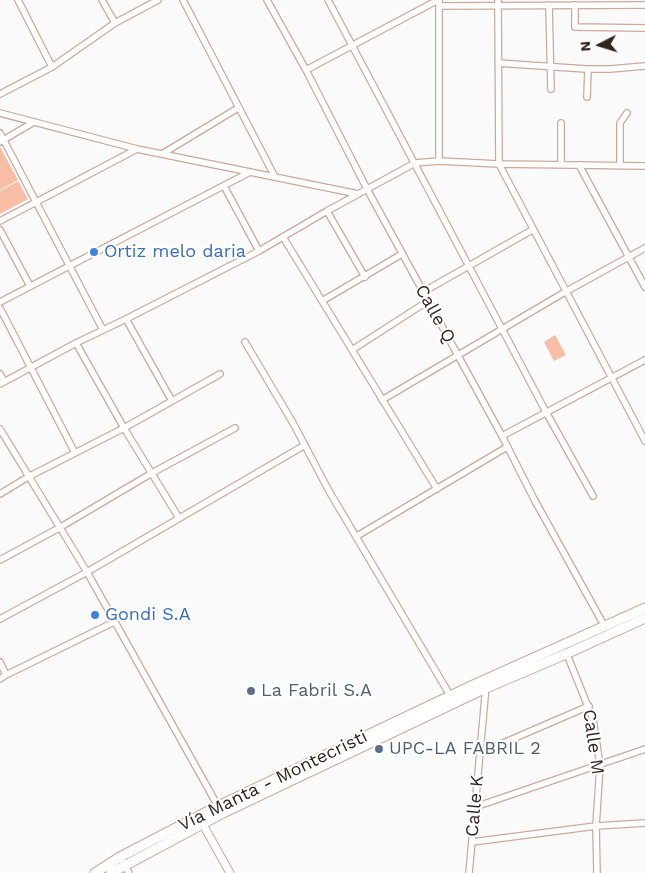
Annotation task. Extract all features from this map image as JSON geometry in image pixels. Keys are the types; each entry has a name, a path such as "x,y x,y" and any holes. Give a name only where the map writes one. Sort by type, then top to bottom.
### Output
{"main road":[{"name":"Vía Manta - Montecristi","path":"565,650 604,626 644,613"},
{"name":"Vía Manta - Montecristi","path":"112,873 200,820 486,683 565,650 609,635 644,613"},
{"name":"Vía Manta - Montecristi","path":"95,873 125,865"}],"street":[{"path":"18,0 52,67"},
{"path":"102,0 115,23"},
{"path":"0,94 52,67 115,23 158,0"},
{"path":"183,0 275,177"},
{"name":"Calle Q","path":"267,0 306,70 402,254 502,436 534,500 609,635"},
{"path":"328,0 502,330 593,496"},
{"path":"306,70 439,2 549,5 562,2 575,5 596,2 645,5"},
{"path":"439,2 439,162"},
{"path":"498,3 499,164 532,230 612,376 645,441"},
{"path":"549,5 551,89"},
{"path":"575,5 575,27 645,28"},
{"path":"498,63 588,69 645,66"},
{"path":"587,97 588,69"},
{"path":"162,154 238,108"},
{"path":"0,113 137,149 358,194"},
{"path":"620,166 620,123 627,113"},
{"path":"2,141 34,122"},
{"path":"561,124 561,165"},
{"path":"0,133 2,141 36,201 68,266 103,330"},
{"path":"0,220 137,149"},
{"path":"0,374 2,383 76,343 259,251 415,163 645,166"},
{"path":"580,165 645,287"},
{"path":"0,302 250,172"},
{"path":"224,186 259,251"},
{"path":"327,211 365,276"},
{"path":"0,230 30,286"},
{"path":"423,292 532,230"},
{"path":"283,237 437,489"},
{"path":"382,400 565,292 645,248"},
{"path":"322,301 402,254"},
{"path":"352,350 428,302"},
{"path":"0,308 75,453"},
{"path":"126,319 172,401"},
{"path":"245,342 305,445 329,491 452,699"},
{"path":"76,343 124,428 179,518"},
{"path":"502,436 645,360"},
{"path":"0,494 28,477 124,428 220,374"},
{"path":"0,560 235,428"},
{"path":"0,429 86,572 221,810"},
{"path":"0,619 86,572 305,445"},
{"path":"357,536 507,447"},
{"path":"0,679 114,622"},
{"name":"Calle M","path":"565,650 593,719 600,765 596,826 597,873"},
{"path":"0,662 6,675"},
{"name":"Calle K","path":"469,873 486,683"},
{"path":"480,753 589,706"},
{"path":"475,807 645,749"},
{"path":"200,820 230,873"},
{"path":"472,842 596,826 645,823"}],"shaded area":[{"path":"0,147 18,180 0,190"},
{"path":"18,181 28,199 0,214 0,191"},
{"path":"555,335 566,355 554,361 544,342"}],"place":[{"name":"Ortiz melo daria","path":"94,252"},
{"name":"Gondi S.A","path":"95,615"},
{"name":"La Fabril S.A","path":"251,691"},
{"name":"UPC-LA FABRIL 2","path":"379,749"}]}
